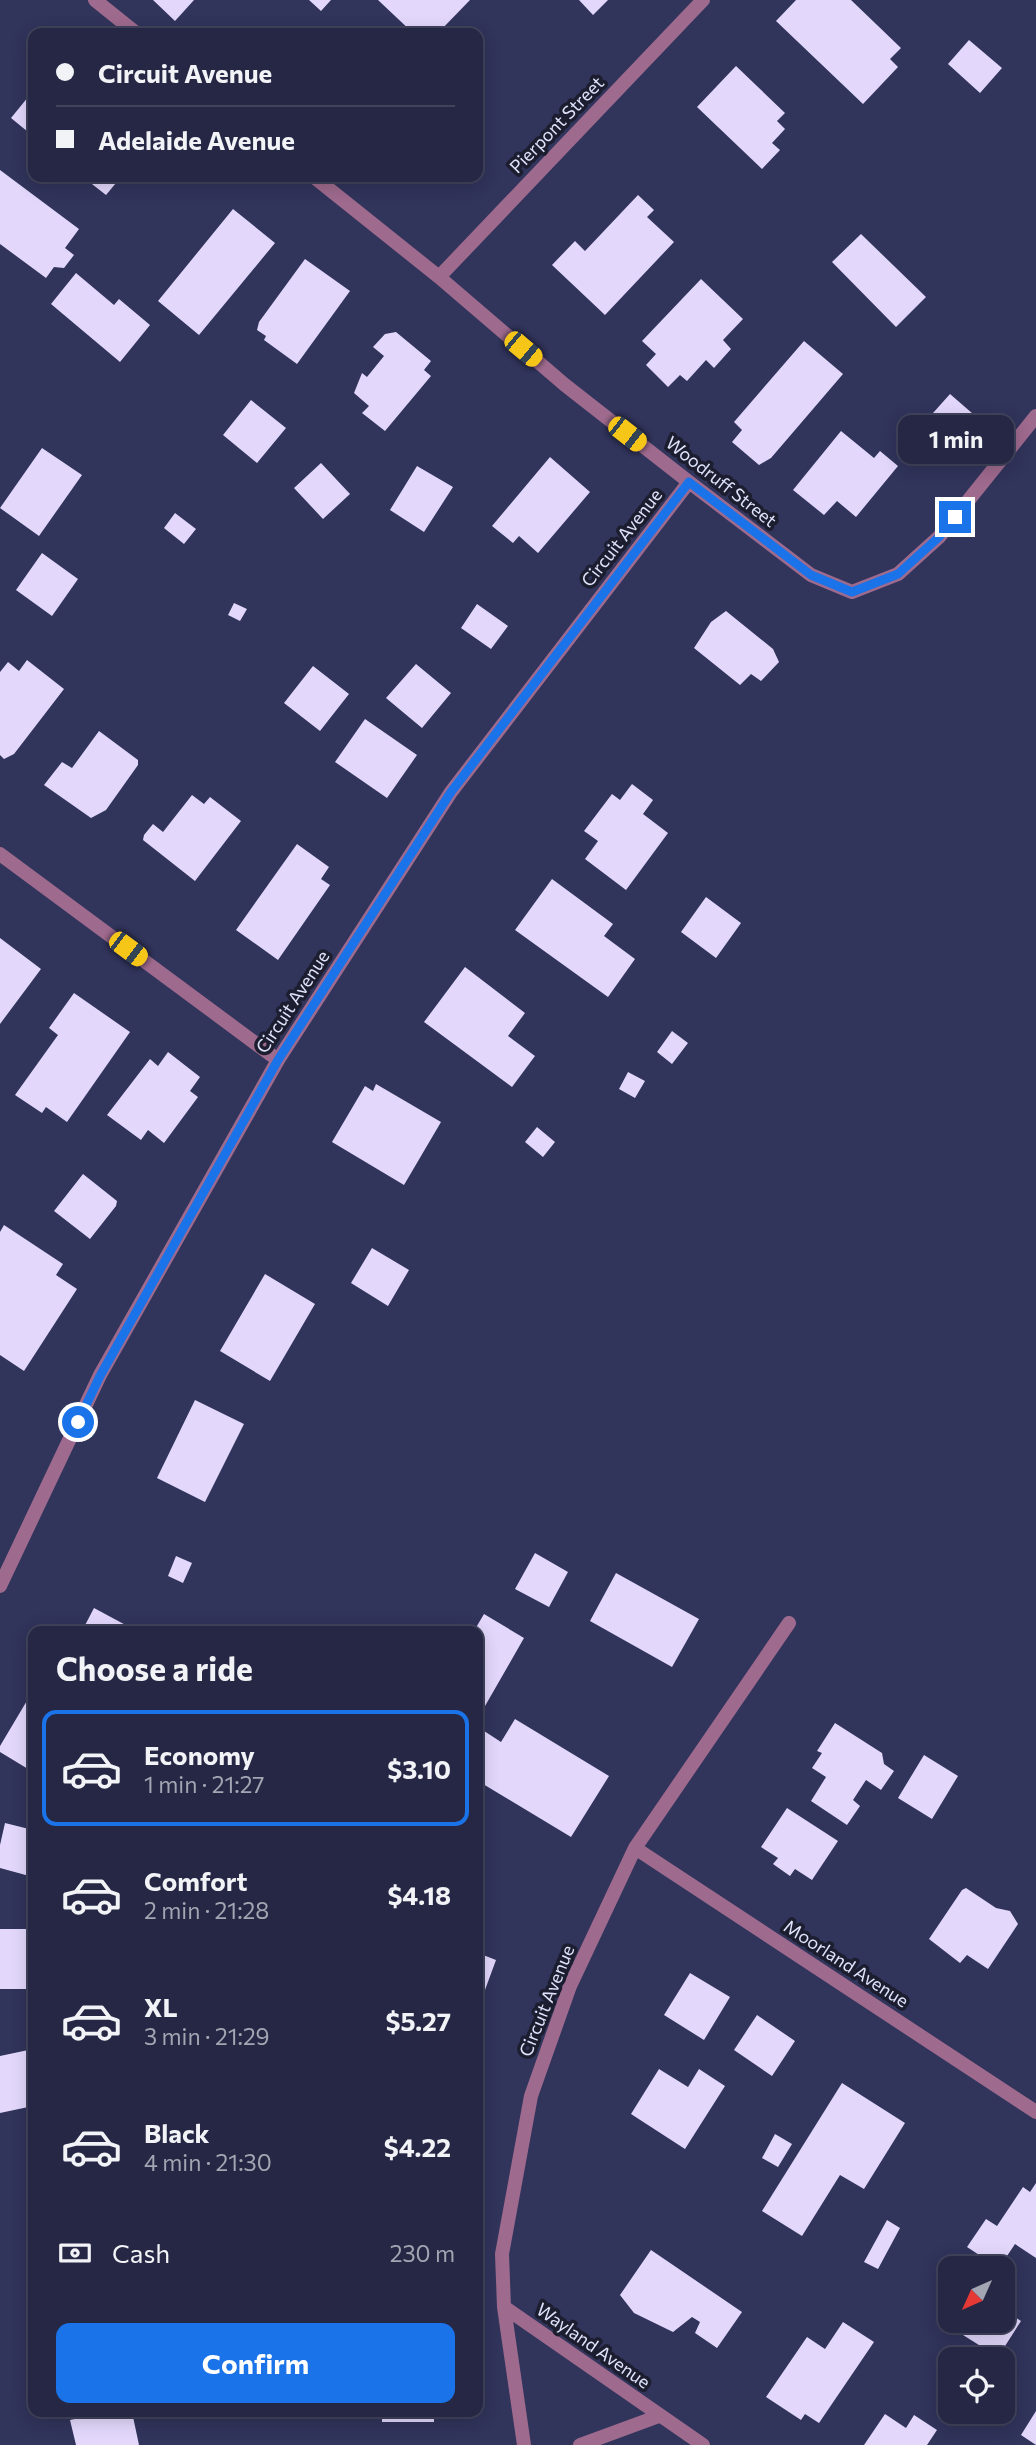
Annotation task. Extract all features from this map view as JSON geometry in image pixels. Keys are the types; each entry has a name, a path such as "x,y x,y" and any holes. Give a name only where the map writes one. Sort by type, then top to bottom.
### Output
{"street":[{"path":"95,0 130,28"},
{"name":"Pierpont Street","path":"439,277 703,0"},
{"name":"Woodruff Street","path":"320,182 439,277 565,385 689,482 811,575 852,592 898,574 939,537 1036,416"},
{"name":"Circuit Avenue","path":"0,1586 100,1376 278,1060 451,792 689,482"},
{"path":"0,855 278,1060"},
{"name":"Circuit Avenue","path":"524,2445 504,2307 502,2254 531,2096 570,1986 635,1848 789,1623"},
{"name":"Moorland Avenue","path":"635,1848 1036,2112"},
{"name":"Wayland Avenue","path":"504,2307 703,2445"},
{"path":"580,2445 659,2416"}],"building":[{"path":"153,0 194,0 175,21"},
{"path":"309,0 331,0 321,11"},
{"path":"378,0 470,0 443,28 408,28"},
{"path":"579,0 608,0 593,15"},
{"path":"796,0 851,0 901,48 890,59 898,67 863,104 776,21"},
{"path":"969,40 1002,68 980,93 948,64"},
{"path":"736,66 785,113 777,121 785,129 772,143 780,150 762,169 697,107"},
{"path":"28,97 28,132 11,118"},
{"path":"0,170 79,229 65,248 74,255 64,268 54,267 46,278 0,244"},
{"path":"89,182 117,182 106,195"},
{"path":"638,195 654,210 647,217 674,242 605,315 552,265 575,241 585,251"},
{"path":"233,209 275,243 199,335 158,301"},
{"path":"861,234 926,297 896,327 832,262"},
{"path":"305,259 350,291 297,364 264,340 266,336 257,330 259,322"},
{"path":"76,273 114,305 119,299 150,325 120,362 51,304"},
{"path":"701,279 743,319 723,340 731,349 714,368 706,360 687,381 680,375 668,387 646,365 656,354 642,341"},
{"path":"396,332 431,361 424,370 431,376 385,431 362,413 369,406 354,393 362,373 367,377 384,356 373,347 385,334"},
{"path":"804,341 843,374 771,458 759,465 732,442 742,430 734,422"},
{"path":"950,394 980,420 956,448 925,422"},
{"path":"251,400 286,428 257,463 223,435"},
{"path":"841,431 874,458 880,451 898,466 856,517 837,501 824,515 793,490"},
{"path":"42,448 82,475 39,536 0,508"},
{"path":"550,457 590,492 538,553 519,536 513,543 492,526"},
{"path":"321,463 350,494 323,519 294,488"},
{"path":"417,466 453,487 424,532 390,510"},
{"path":"175,513 196,529 184,544 164,528"},
{"path":"42,553 78,579 52,616 16,590"},
{"path":"234,603 247,609 240,621 228,615"},
{"path":"477,604 508,626 491,649 461,628"},
{"path":"726,611 773,649 779,662 761,681 751,674 740,685 694,648 711,622"},
{"path":"27,660 64,689 14,754 4,759 0,755 0,672 8,662 19,671"},
{"path":"416,664 451,693 422,728 386,698"},
{"path":"313,666 349,694 320,731 284,703"},
{"path":"365,719 417,755 387,798 335,762"},
{"path":"99,731 138,760 138,765 106,810 91,818 44,785 62,762 72,768"},
{"path":"632,784 653,800 643,814 668,833 626,890 585,859 598,841 584,831 612,794 620,800"},
{"path":"192,795 204,804 210,797 241,821 195,881 143,840 153,824 163,832"},
{"path":"297,844 329,867 321,879 330,885 278,960 236,930"},
{"path":"552,879 613,924 604,936 635,959 608,997 515,930"},
{"path":"706,897 741,923 716,958 681,932"},
{"path":"0,938 41,969 0,1024"},
{"path":"465,967 525,1013 508,1036 535,1056 512,1087 424,1022"},
{"path":"74,993 130,1032 67,1122 46,1107 42,1113 15,1095 58,1035 49,1028"},
{"path":"672,1031 688,1043 672,1064 657,1052"},
{"path":"168,1052 200,1077 190,1091 198,1097 164,1143 148,1130 141,1140 107,1115 150,1059 158,1066"},
{"path":"628,1072 645,1081 635,1098 619,1089"},
{"path":"376,1084 441,1122 404,1185 332,1142 365,1086 373,1091"},
{"path":"537,1127 555,1142 543,1157 525,1142"},
{"path":"83,1174 117,1201 90,1239 54,1211"},
{"path":"4,1225 63,1264 56,1275 77,1289 24,1371 0,1355 0,1232"},
{"path":"372,1248 409,1270 388,1306 351,1283"},
{"path":"265,1274 315,1304 270,1381 220,1351"},
{"path":"195,1400 244,1424 205,1502 157,1478"},
{"path":"535,1553 568,1572 549,1607 515,1589"},
{"path":"176,1556 192,1563 183,1583 168,1576"},
{"path":"616,1573 699,1619 672,1667 590,1621"},
{"path":"94,1608 127,1626 85,1626"},
{"path":"484,1614 524,1638 485,1706 483,1626 477,1626"},
{"path":"28,1699 28,1769 0,1752 0,1746"},
{"path":"515,1719 609,1776 571,1837 483,1784 483,1730 501,1742"},
{"path":"835,1723 882,1753 884,1764 894,1771 881,1790 866,1780 853,1800 860,1806 847,1825 811,1801 826,1777 812,1768 822,1753 817,1751"},
{"path":"924,1755 958,1776 932,1819 898,1798"},
{"path":"787,1808 838,1841 812,1880 795,1869 790,1876 773,1864 778,1858 761,1847"},
{"path":"5,1823 28,1829 28,1876 0,1868 0,1845"},
{"path":"966,1888 996,1908 1010,1911 1018,1924 988,1969 967,1955 960,1963 929,1939"},
{"path":"0,1929 28,1929 28,1989 0,1989"},
{"path":"483,1955 496,1960 483,1995"},
{"path":"690,1973 730,1997 704,2040 664,2015"},
{"path":"757,2015 795,2041 772,2076 734,2050"},
{"path":"28,2050 28,2107 0,2113 0,2056"},
{"path":"659,2069 688,2087 699,2069 725,2086 685,2149 631,2114"},
{"path":"842,2083 905,2123 864,2189 840,2175 802,2236 762,2211"},
{"path":"775,2134 792,2144 778,2167 762,2158"},
{"path":"1036,2183 1036,2258 1015,2244 1007,2256 981,2256 967,2247 986,2219 997,2226 1023,2187 1030,2192"},
{"path":"887,2220 900,2228 878,2269 864,2262"},
{"path":"651,2250 742,2312 717,2348 695,2333 700,2322 692,2317 673,2332 634,2313 620,2295"},
{"path":"1015,2317 1021,2321 1015,2330"},
{"path":"843,2322 874,2342 819,2423 805,2414 801,2420 766,2397 807,2337 825,2349"},
{"path":"1013,2333 1004,2347 982,2347 963,2335"},
{"path":"1036,2411 1036,2445 1021,2435"},
{"path":"885,2414 906,2428 914,2415 937,2430 927,2445 864,2445"},
{"path":"84,2417 133,2417 139,2445 76,2445 70,2420"},
{"path":"382,2417 434,2417 434,2422 382,2422"}],"route":[{"path":"78,1422 100,1376 278,1060 451,792 689,482 811,575 852,592 898,574 939,537 955,517"}]}
